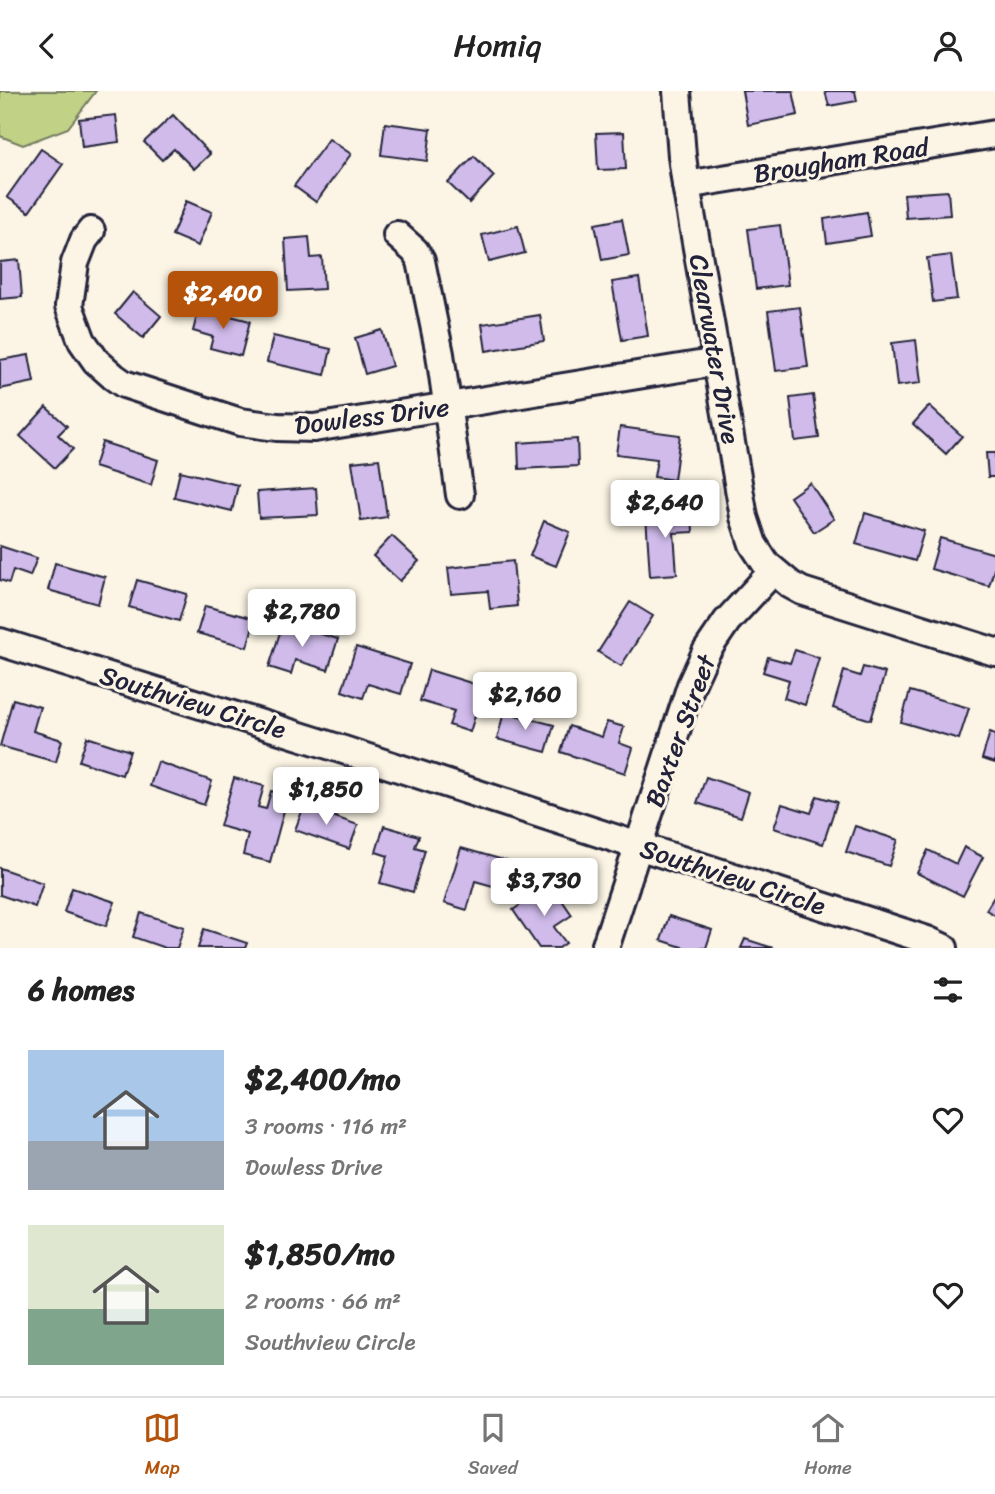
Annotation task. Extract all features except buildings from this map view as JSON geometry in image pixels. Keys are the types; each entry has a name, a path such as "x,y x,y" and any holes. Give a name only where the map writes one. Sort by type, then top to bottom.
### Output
{"street":[{"name":"Clearwater Drive","path":"677,91 686,185 748,532 759,554 773,571 802,591 995,652"},
{"name":"Brougham Road","path":"686,185 995,134"},
{"name":"Dowless Drive","path":"91,231 84,240 75,263 69,306 82,341 96,361 124,384 240,422 314,428 718,362"},
{"path":"397,235 415,251 421,261 440,353 460,495"},
{"name":"Baxter Street","path":"606,948 691,685 706,652 727,621 773,571"},
{"name":"Southview Circle","path":"0,642 319,742 927,940 944,948"}],"green space":[{"path":"0,91 96,91 68,128 23,145 0,136"}]}
